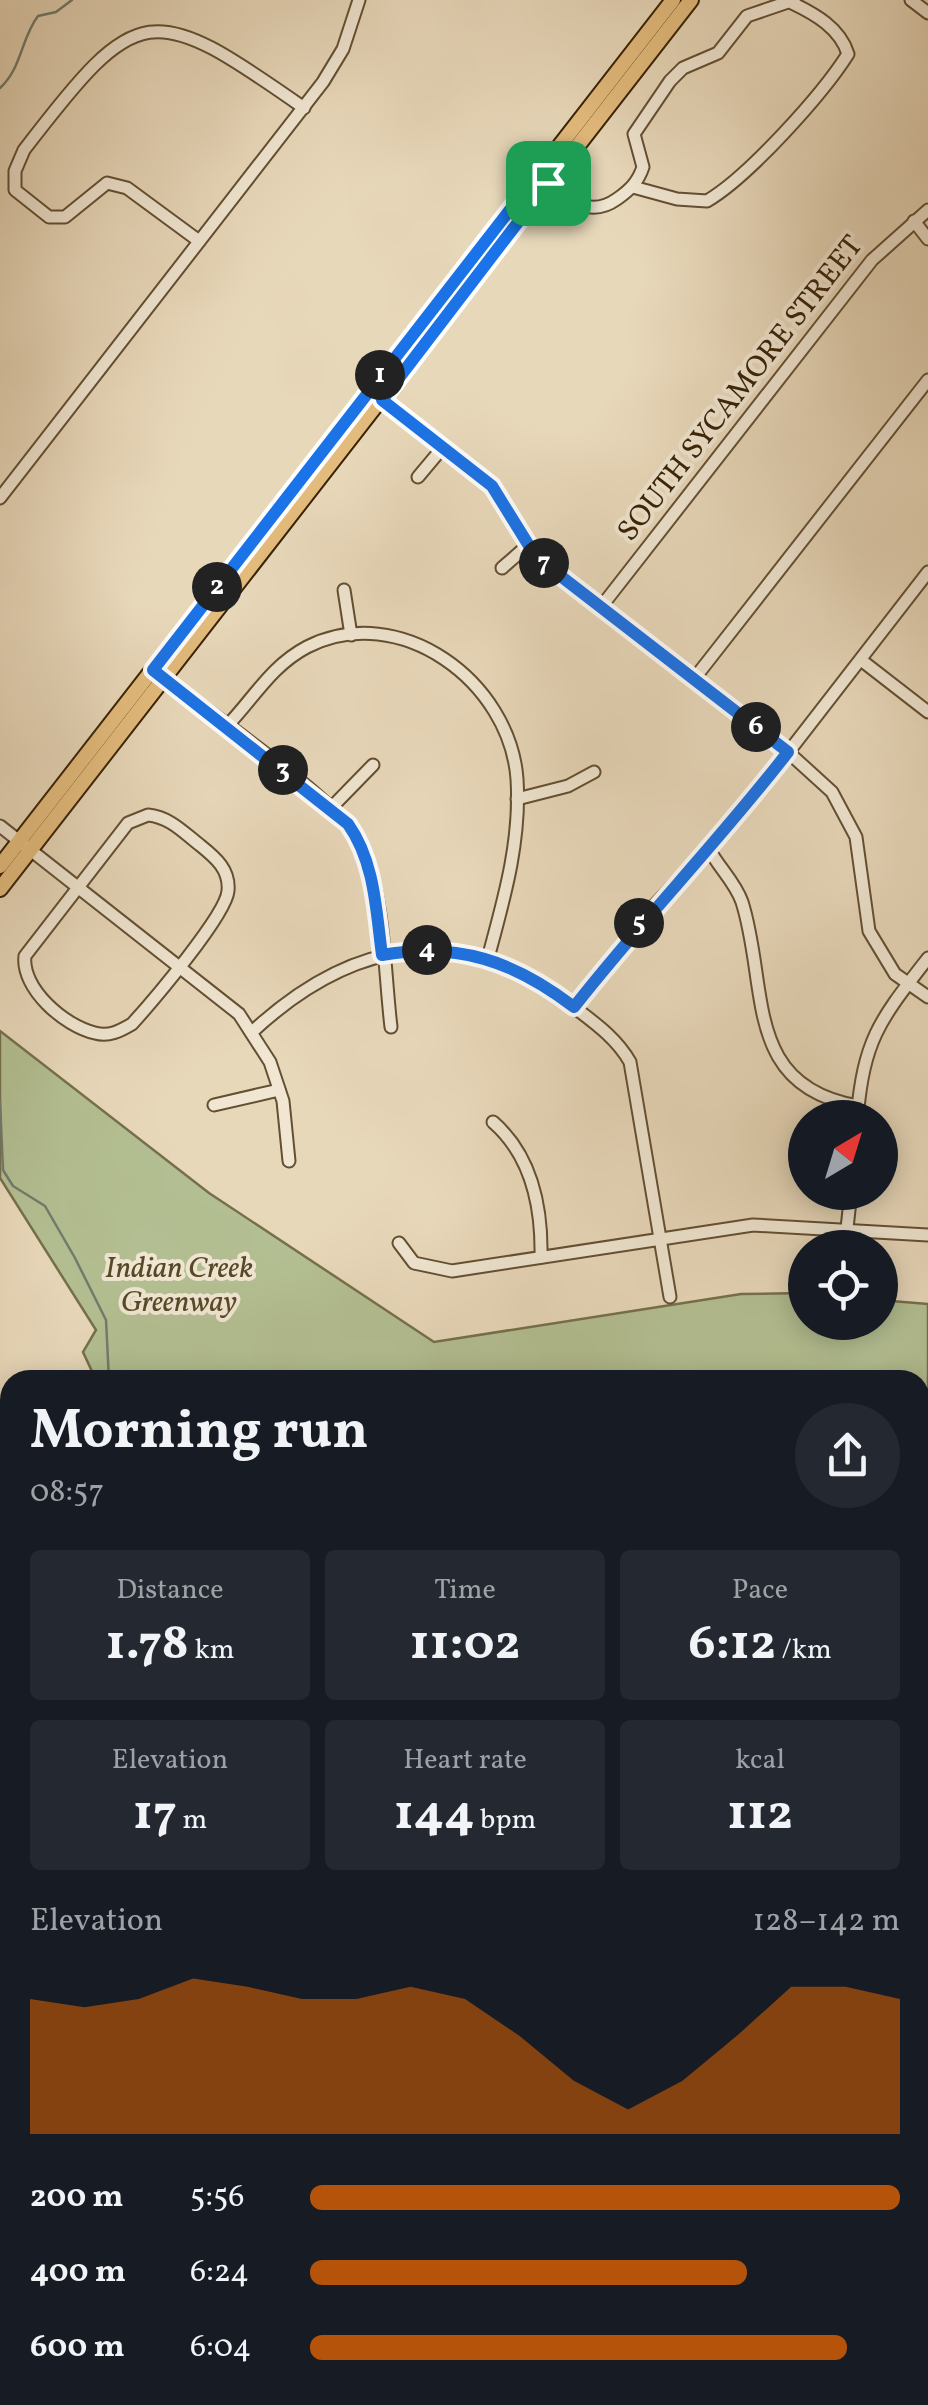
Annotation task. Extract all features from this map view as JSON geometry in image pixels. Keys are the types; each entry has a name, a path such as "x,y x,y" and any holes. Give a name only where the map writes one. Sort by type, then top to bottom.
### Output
{"main road":[{"path":"158,674 382,400 673,0"},
{"path":"0,889 25,846 369,389 691,0"},
{"path":"0,866 25,846"}],"street":[{"path":"0,498 304,108 344,50 359,0"},
{"path":"912,0 928,13"},
{"path":"543,179 591,211 601,210 633,186 644,160 634,134 670,80 683,68 718,53 747,16 793,2 825,22 847,47 848,54 786,128 707,201 677,200 633,186"},
{"path":"123,26 24,150 15,170 16,190 50,217 65,218 96,188 107,183 200,241"},
{"path":"237,46 304,108"},
{"name":"SOUTH SYCAMORE STREET","path":"601,607 848,290 928,210"},
{"path":"914,221 928,239"},
{"path":"694,678 928,380"},
{"path":"369,389 492,486 527,546 788,752 832,792 856,836 869,931 882,957 928,998"},
{"path":"418,477 444,446"},
{"path":"502,568 527,546"},
{"path":"574,1007 654,906 709,849 788,752 928,572"},
{"path":"344,590 351,635"},
{"path":"226,726 284,661 322,640 380,634 410,641 437,653 472,680 510,740 517,799 509,880 488,958"},
{"path":"860,660 928,712"},
{"path":"158,674 332,808 362,844 371,876 390,1026"},
{"path":"332,808 373,765"},
{"path":"517,799 568,786 594,772"},
{"path":"148,815 170,822 216,858 227,877 224,906 132,1024 119,1032 93,1033 31,988 24,969 34,943 78,886 128,823 148,815"},
{"path":"0,826 222,998 252,1032 279,1090 289,1161"},
{"path":"709,849 741,899 763,1023 776,1056 810,1090 832,1100"},
{"path":"252,1032 278,1007 334,972 382,955 450,949 526,972 615,1040 634,1072 670,1297"},
{"path":"860,1100 867,1047 928,958"},
{"path":"214,1105 279,1090"},
{"path":"493,1122 516,1147 527,1168 541,1257"},
{"path":"847,1228 849,1210"},
{"path":"398,1244 414,1263 442,1270 753,1225 928,1235"}],"green space":[{"name":"Indian Creek Greenway","path":"0,1031 209,1193 434,1342 741,1294 788,1293 788,1340 898,1340 898,1302 928,1304 928,1370 91,1370 83,1352 96,1330 0,1178"}],"waterway":[{"path":"0,88 13,71 38,16 56,12 72,0"},
{"path":"0,1101 3,1170 13,1186 45,1206 75,1258 106,1320 108,1370"}],"route":[{"path":"537,175 548,183 382,400 492,486 536,557 788,752 726,831 654,906 574,1007 526,972 477,954 450,949 382,955 371,876 362,844 348,824 153,670 537,175"}]}
